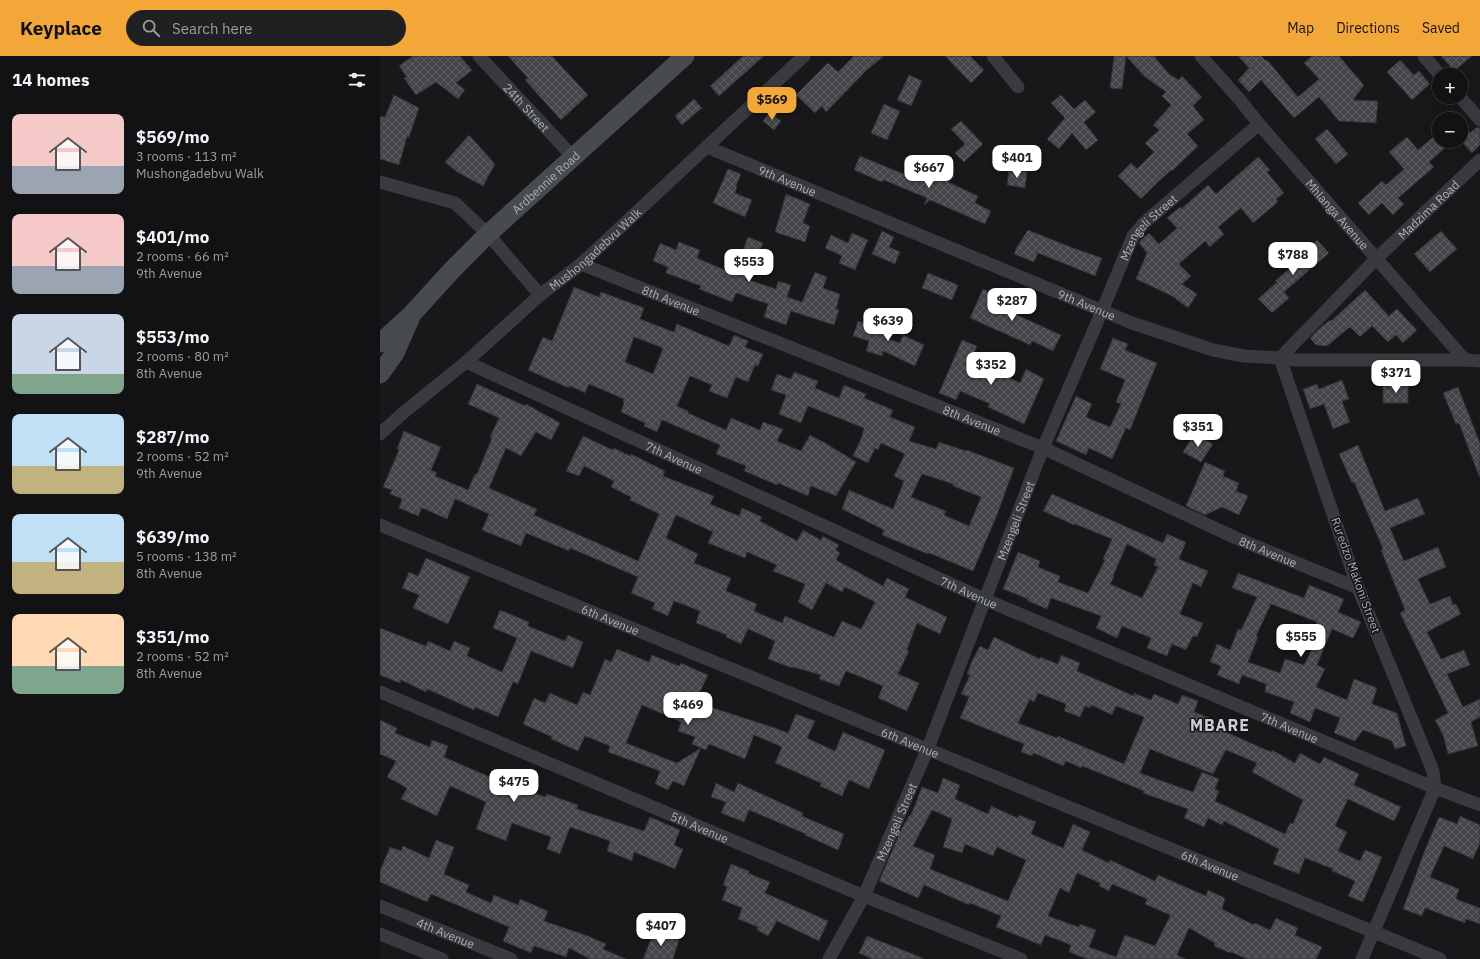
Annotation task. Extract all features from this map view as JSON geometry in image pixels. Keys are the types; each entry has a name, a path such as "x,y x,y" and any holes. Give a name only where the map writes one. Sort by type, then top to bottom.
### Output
{"main road":[{"name":"Ardbennie Road","path":"380,343 412,314 443,279 488,234 574,158 684,56"},
{"name":"Ardbennie Road","path":"380,374 395,353 412,314"}],"street":[{"name":"24th Street","path":"479,56 574,158"},
{"name":"Mushongadebvu Walk","path":"380,434 403,413 466,362 540,295 581,264 804,56"},
{"path":"992,56 1018,87"},
{"name":"Mhlanga Avenue","path":"1201,56 1376,260 1465,360"},
{"path":"1424,56 1434,68"},
{"path":"1466,104 1480,120"},
{"name":"Mzengeli Street","path":"829,959 864,896 928,748 1043,448 1133,236 1138,229 1259,124"},
{"name":"9th Avenue","path":"707,147 1102,311 1140,325 1213,350 1244,356 1280,358"},
{"name":"Madzima Road","path":"1376,260 1480,160"},
{"path":"380,182 455,202 488,234 540,295"},
{"path":"1280,358 1376,260"},
{"name":"8th Avenue","path":"581,264 1043,448 1236,538 1358,588"},
{"path":"1280,358 1294,360 1480,361"},
{"name":"Ruredzo Makoni Street","path":"1280,358 1358,588 1433,771 1435,788"},
{"name":"7th Avenue","path":"466,362 986,600 1435,788 1480,805"},
{"name":"6th Avenue","path":"380,525 928,748 1440,959"},
{"name":"5th Avenue","path":"380,692 864,896 1021,959"},
{"path":"1362,959 1435,788"},
{"name":"4th Avenue","path":"380,906 511,959"},
{"name":"4th Avenue","path":"380,934 442,959"}],"building":[{"path":"413,56 460,56 472,70 456,83 465,90 458,99 436,82 416,95 404,78 407,77 399,66"},
{"path":"508,56 552,56 588,95 561,120 525,80 528,78"},
{"path":"743,56 764,56 719,96 710,86"},
{"path":"854,56 884,56 868,69 826,112 822,106 815,113 796,95 828,63 838,72"},
{"path":"945,56 970,56 984,70 971,83"},
{"path":"1114,56 1126,56 1122,89 1110,88"},
{"path":"1126,56 1154,56 1169,74 1179,80 1182,76 1202,97 1193,106 1204,120 1187,134 1198,146 1141,199 1118,176 1131,163 1137,169 1154,152 1145,143 1159,130 1153,125 1171,105 1162,96 1166,92 1144,76"},
{"path":"1238,56 1261,56 1266,61 1267,60 1298,97 1319,79 1304,63 1312,56 1339,56 1364,85 1353,100 1378,101 1376,123 1339,121 1319,97 1294,118 1261,80 1249,92 1238,80 1249,68"},
{"path":"1441,56 1472,56 1458,68 1451,68"},
{"path":"1400,60 1414,75 1419,71 1430,84 1412,100 1387,72"},
{"path":"909,75 922,81 911,106 897,100"},
{"path":"394,95 419,108 409,137 407,137 399,165 380,159 380,116 385,117"},
{"path":"1061,95 1074,109 1085,100 1096,112 1084,122 1098,140 1086,150 1072,133 1059,149 1047,139 1065,118 1051,103"},
{"path":"694,99 702,108 682,125 675,116"},
{"path":"884,104 900,111 887,140 871,133"},
{"path":"770,112 781,121 774,130 763,121"},
{"path":"961,121 983,144 964,162 955,153 965,144 951,129"},
{"path":"1477,127 1480,128 1480,145 1472,153 1467,148 1468,131 1470,133"},
{"path":"1327,129 1348,154 1336,164 1315,139"},
{"path":"469,135 495,164 483,186 457,172 445,162"},
{"path":"1407,137 1418,150 1432,138 1432,148 1445,148 1429,162 1434,167 1398,198 1404,204 1393,215 1382,203 1369,215 1358,203 1382,181 1386,185 1404,169 1389,152"},
{"path":"860,156 932,184 938,170 955,176 948,182 978,196 975,203 991,211 985,224 930,200 924,205 927,198 884,180 882,182 854,170"},
{"path":"1258,157 1270,170 1267,172 1284,193 1276,199 1278,202 1253,223 1241,208 1218,227 1224,234 1210,247 1205,241 1179,264 1191,276 1182,284 1197,294 1188,308 1172,296 1136,279 1147,253 1139,242 1149,233 1159,244 1177,228 1167,218 1180,207 1181,209 1208,185 1216,194"},
{"path":"728,169 741,174 735,193 752,200 745,217 713,203"},
{"path":"1009,170 1027,172 1025,188 1007,185"},
{"path":"786,194 810,204 803,223 810,226 805,242 775,232"},
{"path":"1028,230 1102,258 1095,276 1038,253 1034,262 1014,254"},
{"path":"882,231 894,237 889,247 900,252 895,264 872,254"},
{"path":"1441,231 1457,249 1430,272 1414,254"},
{"path":"852,233 868,240 855,270 839,263 842,256 825,248 831,235 848,243"},
{"path":"748,237 763,243 749,280 776,289 778,281 791,285 787,297 802,302 815,272 827,277 823,288 840,294 836,309 839,310 834,325 791,311 786,325 764,317 768,304 736,293 732,302 699,289 701,286 666,273 668,267 653,261 660,243 676,250 679,242 700,250 697,258 729,272 733,261 738,263"},
{"path":"1317,240 1329,253 1284,292 1289,298 1272,313 1258,299 1277,282 1275,281 1295,264 1293,261"},
{"path":"928,273 958,285 952,300 922,288"},
{"path":"574,287 599,297 601,292 644,308 640,319 674,332 677,324 729,346 734,335 748,341 745,347 763,354 758,366 755,365 748,382 736,377 727,398 709,391 712,385 690,376 677,406 688,411 688,413 726,430 731,418 760,430 763,422 783,429 777,441 801,451 810,435 856,462 836,496 811,486 808,496 778,483 777,485 744,471 746,466 716,454 720,445 662,420 657,432 644,426 645,423 621,412 624,399 589,384 585,393 570,386 569,388 528,370 543,337 552,341","holes":["634,337 663,348 653,374 625,362"]},
{"path":"983,289 998,296 995,302 1016,311 1015,314 1061,335 1053,351 1032,341 1030,345 970,318"},
{"path":"1365,290 1389,316 1397,309 1417,330 1403,343 1396,335 1388,342 1372,326 1360,337 1350,327 1327,346 1316,345 1310,338"},
{"path":"879,317 890,321 886,338 900,343 903,335 924,345 915,366 883,351 882,356 866,351 869,341 853,336 858,321 875,327"},
{"path":"1113,338 1128,344 1125,350 1157,363 1130,430 1126,428 1112,459 1089,448 1086,455 1056,441 1076,396 1092,404 1086,417 1110,427 1121,404 1116,402 1125,380 1100,369"},
{"path":"962,340 977,346 969,363 1002,377 1003,375 1020,383 1026,369 1044,379 1024,424 988,407 990,404 960,391 956,400 939,393"},
{"path":"794,372 818,381 815,388 839,398 844,385 866,394 864,398 893,410 890,417 915,427 909,441 936,449 939,442 966,451 967,450 1014,468 997,515 973,571 882,535 884,530 842,509 849,490 893,509 904,481 894,476 905,454 881,443 878,450 875,448 868,463 853,456 863,434 864,428 808,406 801,423 779,414 786,395 771,390 777,374 791,379","holes":["922,474 953,484 953,486 981,497 969,526 944,515 946,511 911,497"]},
{"path":"1342,380 1349,399 1342,401 1350,422 1333,429 1324,404 1310,409 1303,389 1317,384 1319,389"},
{"path":"477,384 525,406 526,404 560,423 551,440 536,432 521,456 506,448 489,488 537,509 534,515 638,561 659,514 630,500 631,497 611,487 614,481 584,466 579,476 566,471 583,436 613,450 614,448 630,456 631,454 665,471 663,476 714,496 710,504 739,516 742,508 762,517 760,521 797,541 803,530 821,540 823,536 839,545 836,550 840,553 836,560 883,586 887,578 909,589 905,597 947,617 940,634 917,623 907,650 909,651 898,674 919,683 907,711 878,698 883,686 846,671 839,686 819,679 821,675 793,667 792,668 768,659 775,641 748,629 741,644 726,637 727,635 696,623 700,611 674,601 668,616 652,609 655,603 631,593 638,577 570,548 569,551 526,533 521,546 482,530 489,514 455,499 447,519 422,508 418,516 399,508 402,499 390,494 392,490 383,487 399,450 397,449 404,431 441,447 431,470 437,473 435,476 468,490 475,474 477,474 492,438 490,437 499,418 468,404","holes":["676,515 713,532 708,543 745,558 747,552 777,565 773,571 805,584 798,602 812,610 826,583 842,592 845,587 875,602 861,629 842,621 834,637 785,616 782,623 754,611 757,604 726,591 731,578 694,563 698,554 666,538"]},
{"path":"1383,386 1408,386 1408,403 1383,403"},
{"path":"1458,387 1480,443 1480,476 1459,423 1456,424 1443,393"},
{"path":"1194,434 1213,444 1201,462 1183,452"},
{"path":"1358,445 1385,511 1418,498 1425,514 1390,528 1404,561 1438,547 1446,567 1418,579 1430,604 1450,596 1453,605 1456,604 1461,614 1427,632 1441,659 1464,650 1470,665 1447,674 1463,707 1480,699 1480,717 1471,722 1478,746 1448,754 1443,735 1435,720 1448,713 1400,613 1405,610 1381,550 1383,549 1354,482 1352,483 1339,454"},
{"path":"1205,462 1225,471 1223,476 1239,483 1236,491 1248,496 1239,515 1222,507 1205,515 1186,506"},
{"path":"1052,494 1163,543 1167,534 1186,542 1179,559 1208,571 1201,587 1193,583 1180,614 1203,623 1197,637 1193,636 1186,650 1172,644 1167,656 1147,648 1151,638 1122,626 1117,638 1096,628 1101,616 1051,598 1047,609 1028,601 1028,599 1003,589 1018,552 1040,561 1038,567 1060,576 1058,582 1088,593 1105,560 1103,559 1112,539 1075,524 1074,525 1043,511","holes":["1127,544 1156,559 1154,565 1158,567 1142,598 1110,584"]},
{"path":"426,558 470,577 448,624 413,608 419,595 402,588 409,572 418,576"},
{"path":"1238,573 1304,598 1309,585 1344,599 1338,612 1361,622 1353,638 1332,629 1317,665 1325,669 1316,687 1347,700 1354,679 1377,688 1372,704 1397,713 1406,746 1395,749 1392,741 1363,730 1355,741 1334,733 1340,718 1315,708 1310,722 1290,713 1294,702 1265,692 1266,684 1242,675 1239,684 1217,675 1221,666 1210,662 1217,644 1230,650 1238,629 1241,630 1257,597 1232,588","holes":["1271,604 1317,622 1310,638 1316,641 1304,665 1285,659 1280,673 1248,662 1258,637 1256,636"]},
{"path":"500,610 529,622 528,626 565,641 568,635 583,642 573,668 531,651 518,684 513,682 498,717 475,707 474,710 427,689 426,692 401,680 400,683 380,675 380,628 426,646 428,641 450,651 454,641 470,648 467,656 502,672 517,638 493,628"},
{"path":"994,637 1040,659 1040,657 1058,664 1061,655 1080,663 1077,671 1134,696 1134,693 1151,700 1154,694 1178,704 1182,695 1198,701 1194,712 1210,718 1208,724 1271,752 1272,750 1295,763 1300,753 1320,764 1324,757 1359,774 1354,785 1401,807 1394,821 1348,799 1335,826 1347,832 1338,851 1360,861 1365,850 1382,857 1363,902 1348,896 1355,881 1332,871 1333,869 1305,858 1299,874 1273,864 1279,849 1224,821 1222,825 1208,818 1204,827 1184,818 1188,809 1143,793 1144,791 1082,766 1081,768 1066,761 1063,766 1034,753 1032,756 1021,752 1024,744 960,718 969,697 961,694 970,675 967,674 972,661 980,646 988,650","holes":["1038,693 1066,704 1064,711 1080,717 1085,706 1090,708 1091,705 1112,715 1116,706 1144,717 1124,764 1058,736 1057,738 1018,723 1030,699 1034,702","1150,749 1213,774 1226,750 1257,763 1252,772 1303,800 1293,824 1290,823 1285,834 1215,801 1219,791 1215,789 1219,779 1202,772 1193,792 1140,773"]},
{"path":"617,649 649,662 652,655 679,666 681,663 708,675 695,702 788,733 796,714 815,721 807,738 835,751 843,732 885,750 869,789 849,780 842,796 820,786 821,783 775,763 782,747 754,735 745,759 709,744 706,750 701,748 684,786 673,781 668,790 655,784 660,771 608,752 610,746 585,736 578,751 523,724 534,698 545,703 550,693 577,705 583,692 590,695 605,659 611,662","holes":["642,705 681,722 678,731 695,737 692,744 701,748 677,763 626,743"]},
{"path":"380,720 397,728 395,733 430,747 432,740 448,746 444,757 499,781 499,779 545,797 547,794 578,805 577,809 644,831 650,817 680,830 674,845 683,849 675,869 634,852 632,861 607,851 610,841 570,827 560,854 547,849 551,837 512,823 506,841 476,829 486,802 450,786 437,816 401,799 407,788 387,777 396,761 380,754"},
{"path":"943,778 960,785 955,799 988,814 991,806 1018,818 1019,815 1036,822 1031,834 1063,848 1073,824 1090,832 1082,850 1109,863 1110,860 1155,881 1158,875 1206,896 1208,890 1225,898 1222,909 1254,925 1255,923 1270,930 1276,918 1298,928 1295,935 1322,947 1316,959 1247,959 1214,946 1215,943 1189,928 1177,955 1185,959 1087,959 1069,952 1071,945 1045,935 1041,945 996,927 1001,916 970,903 969,905 924,885 918,898 879,881 902,828 911,815 922,787 938,793","holes":["932,810 952,819 943,847 962,853 965,844 993,856 997,847 1026,860 1008,901 930,869 935,855 913,846","1077,873 1100,883 1099,886 1109,891 1112,884 1147,899 1145,904 1170,915 1155,946 1125,935 1116,957 1089,947 1096,930 1080,924 1079,927 1048,916 1060,888 1069,893"]},
{"path":"716,783 734,792 738,783 803,813 802,816 844,834 838,850 805,835 806,834 749,810 744,822 721,813 726,802 711,797"},
{"path":"1460,816 1480,825 1480,843 1473,859 1444,846 1430,877 1459,889 1456,899 1480,908 1480,924 1466,919 1465,923 1425,908 1422,916 1403,909 1439,817 1457,824"},
{"path":"436,840 454,847 444,874 469,885 466,892 491,903 494,895 518,905 520,899 548,911 544,921 588,936 606,944 603,949 626,959 590,959 569,948 566,957 534,946 531,953 503,941 509,927 431,894 427,902 380,882 380,871 390,847 401,851 403,846 429,858"},
{"path":"731,864 770,882 765,893 828,921 819,941 777,921 768,936 757,930 758,927 738,919 742,908 722,900 727,887 723,885"},
{"path":"654,931 679,940 673,959 643,959"},
{"path":"867,936 923,959 872,959 859,953"}],"district":[{"name":"MBARE","path":"1220,725"}]}
